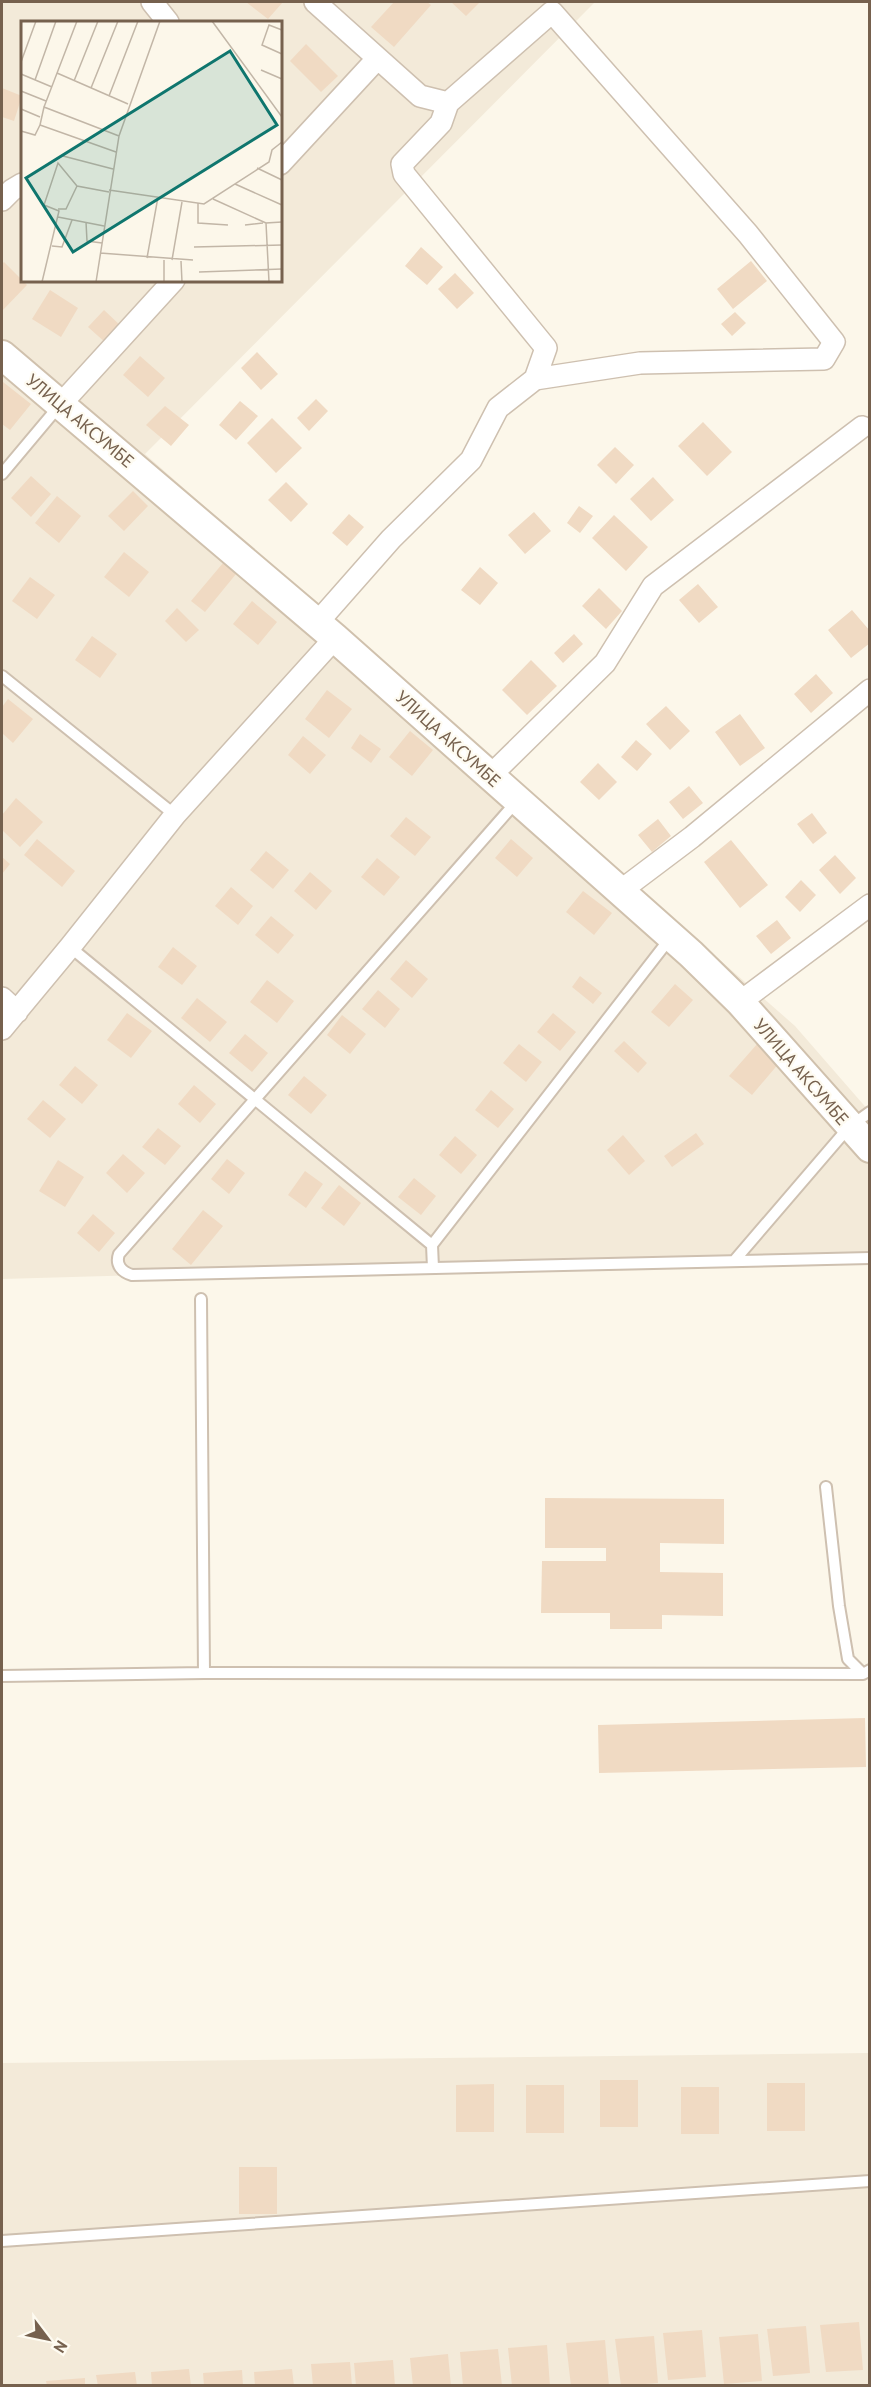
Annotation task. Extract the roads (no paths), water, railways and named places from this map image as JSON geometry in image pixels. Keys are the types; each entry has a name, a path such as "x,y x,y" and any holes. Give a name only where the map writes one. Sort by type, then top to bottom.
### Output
{"main road":[{"name":"УЛИЦА АКСУМБЕ","path":"2,355 326,631 671,937 860,1120 870,1148"}],"street":[{"path":"152,2 167,21"},
{"path":"315,2 420,96 448,103"},
{"path":"2,1029 326,631 391,539 471,460 498,408 535,379 640,363 824,359 834,342 748,234 552,7 448,103 441,123 402,164 404,174 546,348 535,379"},
{"path":"282,162 377,59"},
{"path":"2,200 21,185"},
{"path":"60,405 172,282"},
{"path":"490,776 605,663 653,586 862,427"},
{"path":"619,892 692,837 870,690"},
{"path":"740,1002 870,905"},
{"path":"2,998 17,1012"}],"lane":[{"path":"2,474 60,405"},
{"path":"2,676 175,815"},
{"path":"518,801 119,1254 117,1260 122,1270 132,1275 870,1258"},
{"path":"433,1268 432,1245 671,937"},
{"path":"70,947 432,1245"},
{"path":"734,1261 860,1120"},
{"path":"201,1299 204,1673"},
{"path":"826,1487 839,1606 848,1659 866,1672"},
{"path":"2,1676 204,1673 866,1672"},
{"path":"2,2241 870,2181"}]}
